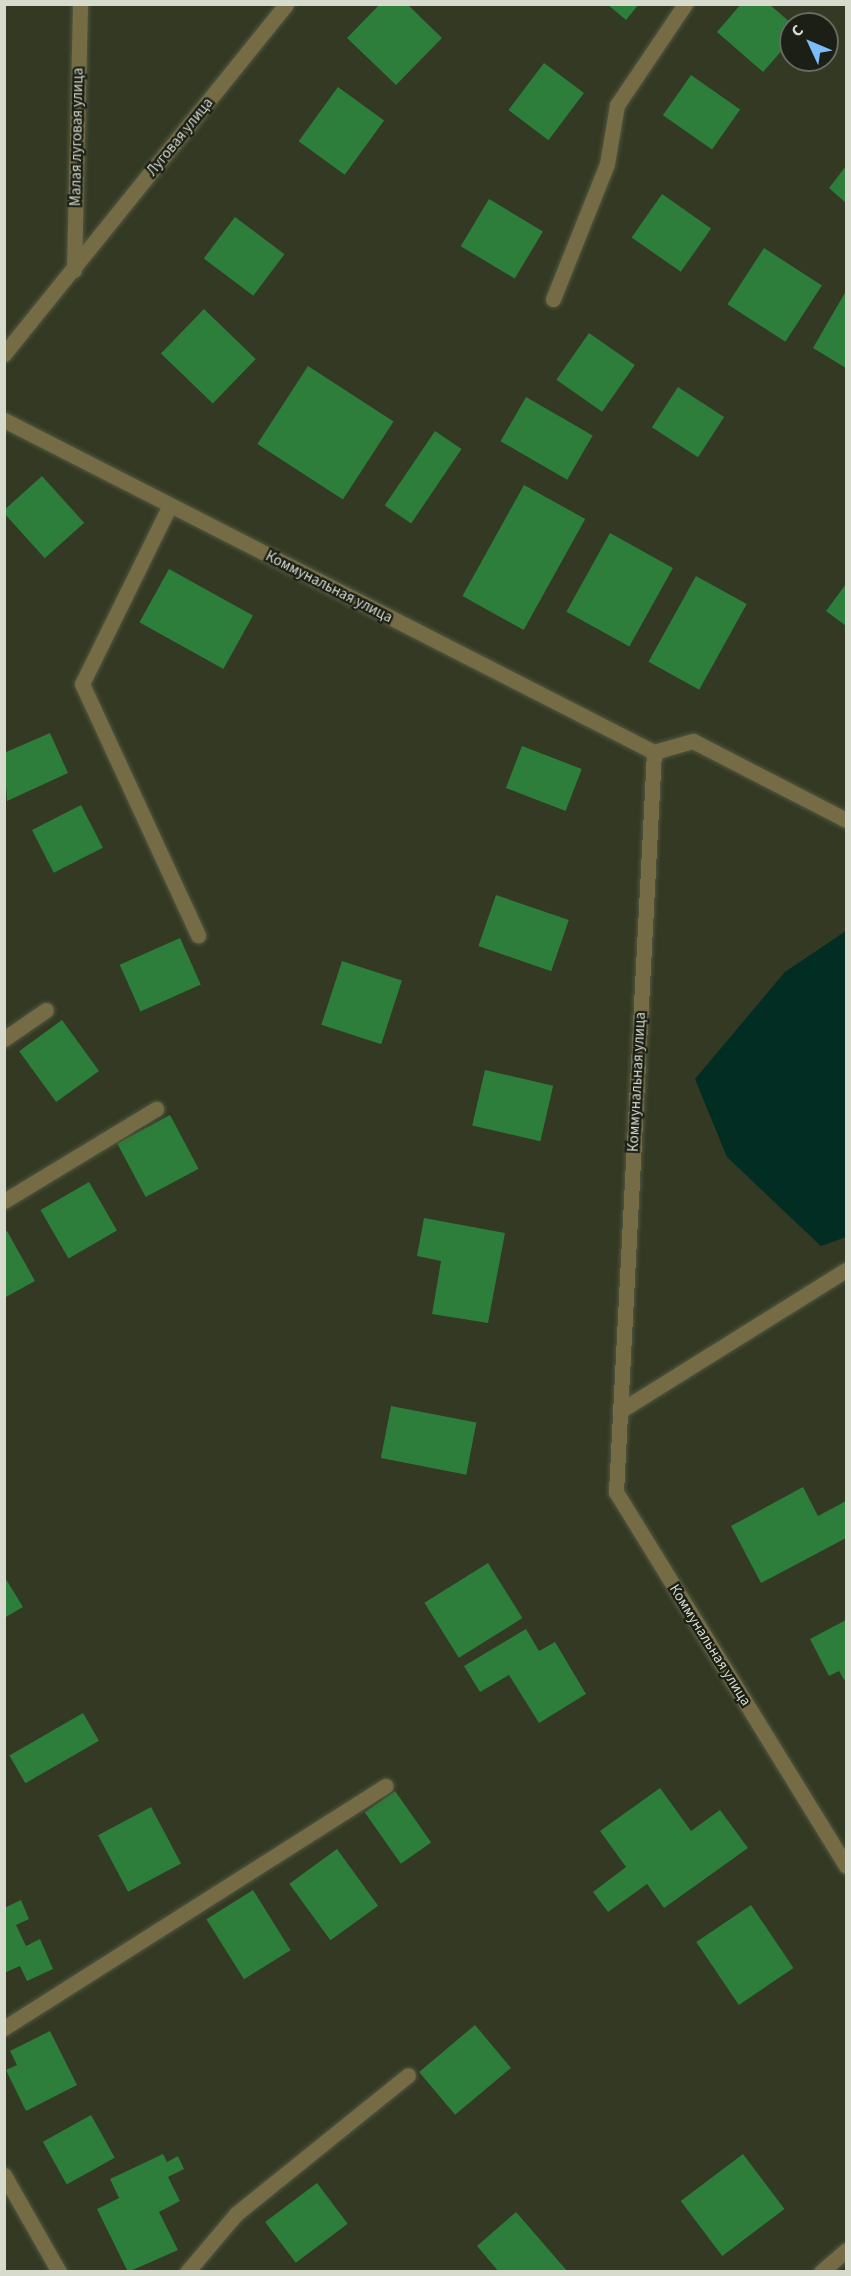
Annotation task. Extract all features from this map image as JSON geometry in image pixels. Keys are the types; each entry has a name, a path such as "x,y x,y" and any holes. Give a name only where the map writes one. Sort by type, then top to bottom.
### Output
{"street":[{"name":"Малая луговая улица","path":"74,270 80,4"},
{"name":"Луговая улица","path":"4,354 74,270 286,4"},
{"path":"553,299 607,164 617,105 685,4"},
{"name":"Коммунальная улица","path":"4,420 654,752 616,1492 846,1866"},
{"path":"170,505 82,684 198,935"},
{"path":"654,752 693,741 846,820"},
{"path":"4,1039 46,1010"},
{"path":"4,1201 156,1108"},
{"path":"620,1411 846,1270"},
{"path":"4,2028 386,1786"},
{"path":"187,2271 236,2214 408,2075"},
{"path":"4,2175 59,2271"},
{"path":"821,2271 846,2250"}],"water":[{"path":"846,931 846,1237 821,1246 727,1157 695,1079 785,972"}],"building":[{"path":"380,4 407,4 442,38 396,85 347,38"},
{"path":"607,4 639,4 626,20"},
{"path":"741,4 769,4 779,13 779,54 763,72 717,32"},
{"path":"544,63 584,93 548,140 508,110"},
{"path":"691,75 740,109 712,150 663,115"},
{"path":"338,87 384,121 345,175 299,141"},
{"path":"846,166 846,203 829,188"},
{"path":"662,194 711,228 681,272 632,237"},
{"path":"489,199 543,231 515,279 461,246"},
{"path":"235,217 285,254 253,296 204,259"},
{"path":"764,248 822,286 785,342 728,304"},
{"path":"846,291 846,368 813,348"},
{"path":"204,309 256,359 213,404 161,354"},
{"path":"589,333 635,365 602,412 556,380"},
{"path":"308,366 394,422 343,500 257,444"},
{"path":"678,387 724,417 698,457 652,427"},
{"path":"526,397 593,436 567,480 500,441"},
{"path":"435,431 462,449 411,524 385,506"},
{"path":"42,476 84,523 45,558 4,513 4,510"},
{"path":"524,485 585,519 524,630 462,596"},
{"path":"610,533 673,568 629,647 566,612"},
{"path":"169,569 253,616 223,669 139,622"},
{"path":"696,576 747,604 699,690 648,662"},
{"path":"846,584 846,626 826,611"},
{"path":"50,733 68,773 7,801 4,753"},
{"path":"522,746 582,769 566,811 506,788"},
{"path":"81,805 103,848 54,873 32,830"},
{"path":"496,895 569,920 551,971 478,946"},
{"path":"180,938 201,985 140,1011 120,965"},
{"path":"342,961 402,980 381,1044 321,1025"},
{"path":"62,1020 99,1071 56,1102 19,1051"},
{"path":"485,1070 553,1086 540,1141 472,1126"},
{"path":"170,1115 199,1169 146,1197 117,1143"},
{"path":"89,1182 117,1230 69,1258 41,1210"},
{"path":"424,1218 505,1233 488,1323 432,1314 441,1261 417,1256"},
{"path":"7,1231 35,1281 4,1298 4,1232"},
{"path":"391,1406 476,1423 466,1475 381,1458"},
{"path":"803,1487 818,1516 846,1501 846,1538 761,1583 731,1526"},
{"path":"488,1563 522,1618 459,1658 424,1603"},
{"path":"4,1576 23,1607 4,1618"},
{"path":"846,1620 846,1678 844,1680 839,1671 829,1676 810,1639"},
{"path":"526,1629 539,1651 555,1642 586,1694 539,1723 509,1675 480,1692 464,1666"},
{"path":"83,1713 99,1741 25,1783 9,1756"},
{"path":"660,1788 691,1831 720,1810 748,1848 664,1908 647,1884 608,1912 593,1892 626,1867 600,1831"},
{"path":"395,1791 431,1843 401,1864 365,1812"},
{"path":"151,1807 181,1864 128,1892 98,1835"},
{"path":"337,1849 378,1906 330,1940 289,1884"},
{"path":"253,1890 291,1950 244,1979 206,1919"},
{"path":"21,1900 29,1919 16,1925 26,1946 40,1939 53,1969 27,1981 20,1966 4,1973 4,1908"},
{"path":"751,1905 793,1968 739,2005 696,1942"},
{"path":"475,2025 511,2068 455,2115 419,2072"},
{"path":"50,2031 77,2085 26,2111 6,2070 17,2065 10,2051"},
{"path":"91,2115 115,2158 67,2185 43,2142"},
{"path":"163,2154 167,2162 178,2156 184,2169 168,2177 180,2201 159,2212 178,2250 128,2272 97,2209 119,2198 110,2179"},
{"path":"743,2154 785,2209 722,2256 681,2201"},
{"path":"317,2183 348,2224 296,2263 265,2222"},
{"path":"516,2212 568,2272 499,2272 477,2246"}]}
